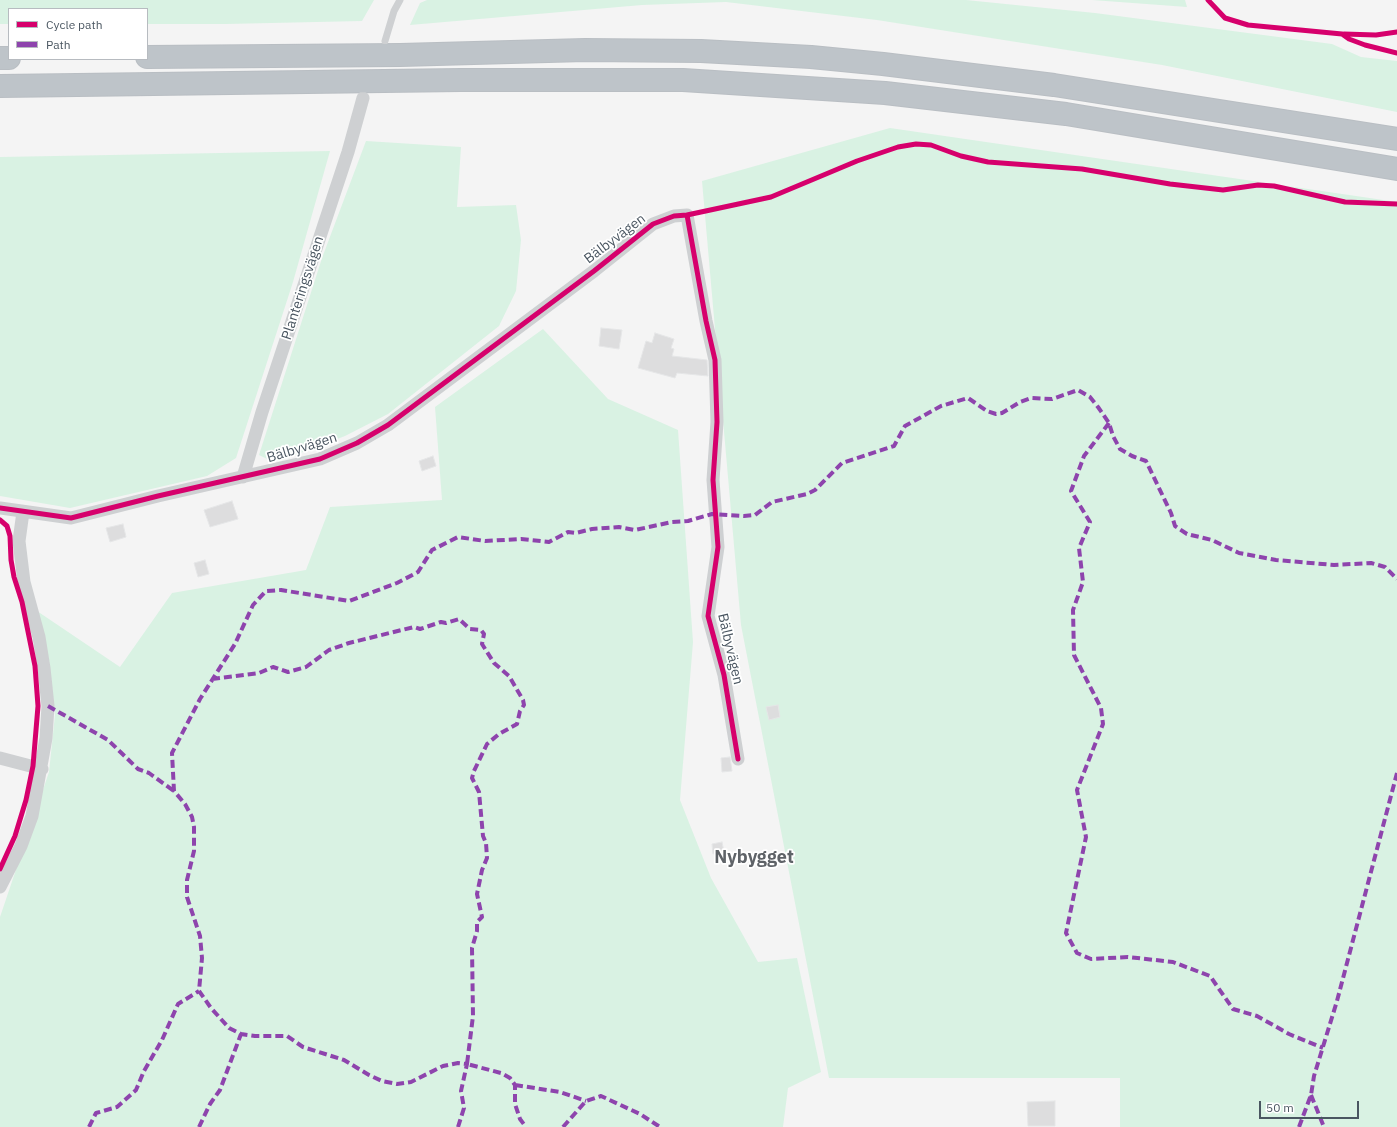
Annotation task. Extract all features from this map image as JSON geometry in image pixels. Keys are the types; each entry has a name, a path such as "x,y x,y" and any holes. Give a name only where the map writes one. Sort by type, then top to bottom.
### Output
{"highway":[{"path":"148,57 400,55 585,50 701,51 811,57 1054,84 1397,139"},
{"path":"0,86 461,80 683,80 885,93 1066,114 1397,169"}],"street":[{"name":"Planteringsvägen","path":"243,477 262,412 348,152 364,98"},
{"name":"Bälbyvägen","path":"23,512 71,518 158,496 320,459 357,444 376,433 594,271 653,224 674,216 687,215 706,322 715,360 717,422 713,480 718,547 708,616 724,675 738,759"},
{"path":"0,508 23,512 19,541 24,582 39,637 48,706 42,769 32,816 21,846 0,887"},
{"path":"0,758 42,769"}],"lane":[{"path":"385,41 394,11 400,0"}],"green space":[{"path":"0,0 374,0 362,21 148,24 148,8 8,8 8,24 0,24"},
{"path":"427,0 966,0 1095,13 1332,44 1361,57 1397,61 1397,112 1162,65 877,20 726,2 642,5 410,25 420,3"},
{"path":"1092,0 1185,0 1187,7"},
{"path":"890,128 1397,202 1397,1127 1120,1127 1120,1078 829,1078 741,625 702,181"},
{"path":"366,141 461,147 457,207 516,205 521,240 516,291 499,326 388,414 345,436 282,460 269,460 259,455 322,258"},
{"path":"330,151 293,282 236,458 207,476 70,508 0,496 0,157"},
{"path":"543,329 608,399 678,430 693,642 680,800 711,878 758,962 797,958 821,1072 788,1088 783,1127 0,1127 0,917 49,772 55,715 49,660 37,611 120,667 172,593 306,570 330,507 442,500 435,407"}],"building":[{"path":"601,328 622,330 619,349 599,346"},
{"path":"655,333 674,339 671,348 674,349 672,356 707,360 708,376 677,373 675,378 638,368 646,341 652,343"},
{"path":"433,456 436,466 422,471 419,461"},
{"path":"232,501 238,519 210,527 204,510"},
{"path":"123,524 126,537 110,542 106,528"},
{"path":"205,560 209,574 198,577 194,563"},
{"path":"778,705 780,717 769,720 766,707"},
{"path":"730,757 732,771 722,772 721,758"},
{"path":"722,842 724,852 713,854 712,844"},
{"path":"1055,1101 1055,1126 1028,1126 1027,1102"}],"marked path":[{"path":"458,1127 464,1108 461,1091 467,1064 458,1063 443,1066 411,1082 397,1084 382,1081 344,1060 303,1047 287,1036 255,1036 241,1034 229,1028 211,1008 199,991 202,958 200,936 187,897 187,880 194,851 194,827 192,817 185,804 174,791 172,753 200,699 235,644 253,605 266,591 281,590 349,601 397,583 418,572 432,550 458,537 485,541 521,539 549,542 568,532 576,533 592,529 619,527 635,530 672,522 688,521 712,514 744,516 755,515 772,502 807,494 815,490 842,463 894,446 905,426 941,406 968,398 987,411 996,414 1002,413 1020,402 1031,398 1052,399 1078,390 1090,397 1098,407 1109,423 1113,436 1120,449 1132,456 1146,461 1171,513 1175,526 1187,534 1212,540 1239,553 1276,560 1334,565 1371,563 1385,567 1397,579"},
{"path":"1109,423 1084,456 1071,491 1090,522 1079,548 1083,582 1073,610 1074,655 1101,708 1103,724 1077,790 1086,837 1066,933 1077,953 1091,959 1128,957 1173,962 1210,976 1233,1009 1257,1016 1289,1034 1323,1048"},
{"path":"212,679 259,673 273,667 288,672 306,667 329,650 349,643 414,627 420,629 441,622 446,623 459,619 470,629 481,630 484,634 482,644 494,663 509,676 523,700 524,705 520,711 517,724 499,734 487,744 472,778 479,792 483,836 486,843 487,858 482,870 477,894 482,917 477,922 477,931 472,948 473,1016 467,1064 501,1073 510,1078 515,1085 515,1104 520,1119 526,1127"},
{"path":"48,706 108,740 138,769 149,773 174,791"},
{"path":"1299,1127 1311,1095 1314,1076 1337,1001 1397,773"},
{"path":"89,1127 96,1113 117,1107 136,1090 144,1071 162,1040 178,1004 199,991"},
{"path":"199,1127 210,1104 220,1090 241,1034"},
{"path":"515,1085 560,1092 586,1101"},
{"path":"1311,1095 1324,1127"},
{"path":"563,1127 586,1101 601,1096 640,1114 660,1127"}],"cycle path":[{"path":"1208,0 1225,18 1248,25 1342,34 1349,39 1365,45 1397,53"},
{"path":"1344,34 1376,35 1397,32"},
{"path":"687,215 771,197 857,161 898,147 916,144 931,145 961,156 988,162 1082,169 1170,184 1223,190 1258,185 1274,186 1345,202 1397,204"},
{"path":"0,508 71,518 158,496 320,459 357,443 388,425 594,271 653,224 674,216 687,215 706,321 715,360 717,422 713,480 718,547 708,616 724,675 738,759"},
{"path":"0,520 7,526 10,536 11,560 14,577 22,602 35,666 38,706 33,766 26,800 15,836 0,869"}],"district":[{"name":"Nybygget","path":"754,858"}]}
